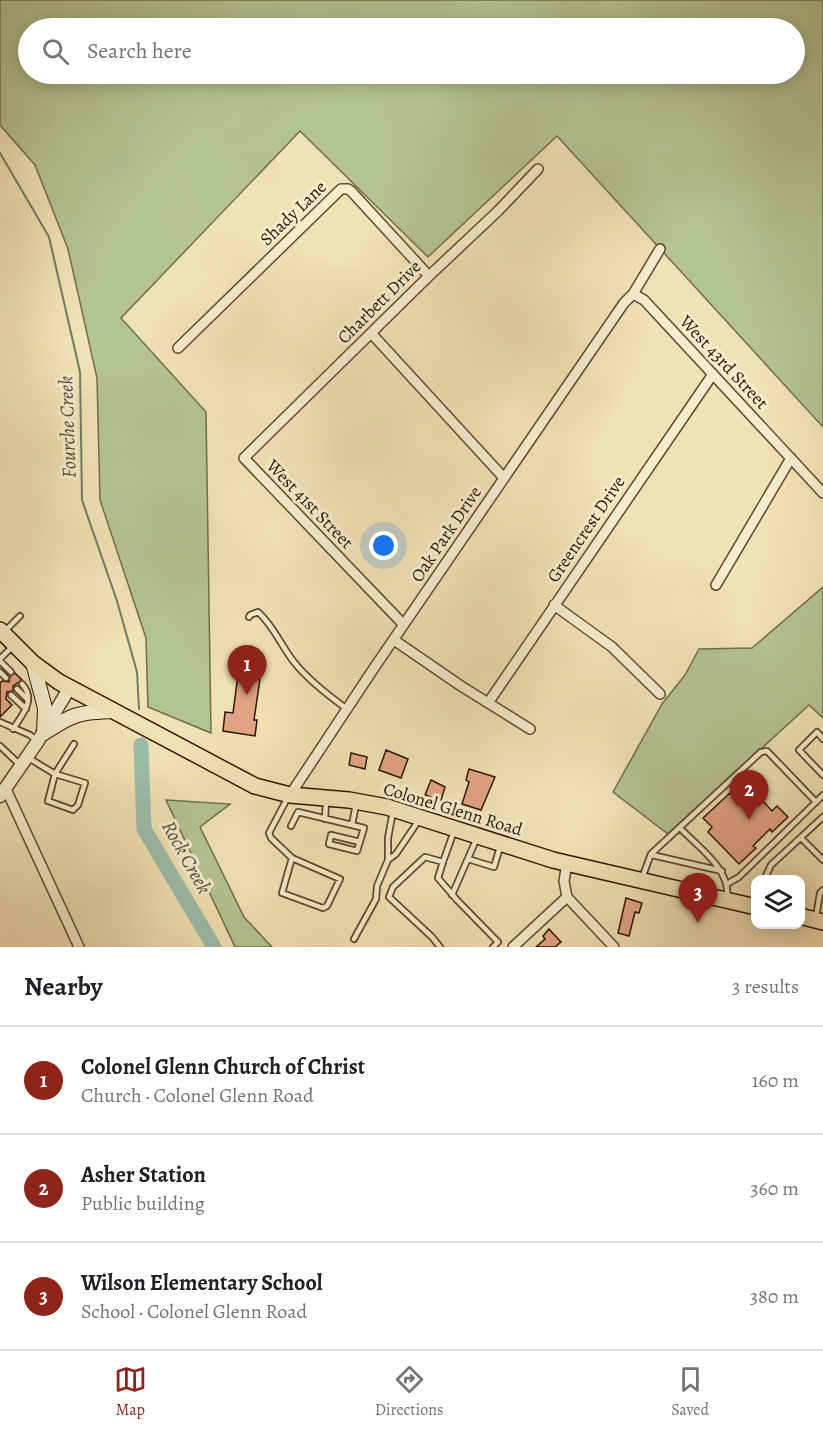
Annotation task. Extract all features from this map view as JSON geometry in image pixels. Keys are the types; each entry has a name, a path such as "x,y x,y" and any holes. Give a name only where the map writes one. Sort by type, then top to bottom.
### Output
{"main road":[{"name":"Colonel Glenn Road","path":"1,631 33,663 70,687 255,786 295,795 393,808 500,845 751,906"},
{"path":"33,663 45,708 41,737"},
{"path":"41,737 70,717 82,712 114,711"}],"street":[{"name":"Charbett Drive","path":"244,458 498,211 538,169"},
{"name":"Shady Lane","path":"178,348 341,189 351,191 429,276"},
{"path":"633,294 660,249"},
{"name":"West 43rd Street","path":"633,294 644,300 823,493"},
{"name":"Oak Park Drive","path":"295,795 347,709 404,624 624,303 633,294"},
{"path":"371,333 504,478"},
{"name":"Greencrest Drive","path":"488,702 712,374"},
{"name":"West 41st Street","path":"244,458 404,624"},
{"path":"716,585 791,458"},
{"path":"554,605 612,647 660,694"},
{"path":"394,640 530,729"},
{"path":"70,687 41,737 3,792 79,947"},
{"path":"567,863 564,881 567,897 615,947"},
{"path":"513,947 567,897"}],"lane":[{"path":"249,617 258,612 265,618 294,662 311,681 347,709"},
{"path":"1,631 20,616"},
{"path":"11,672 0,660 14,645"},
{"path":"0,672 6,678"},
{"path":"13,729 26,709 28,700 27,690 22,684"},
{"path":"17,689 28,700"},
{"path":"11,695 26,709"},
{"path":"0,722 13,729 41,737"},
{"path":"823,739 817,732 799,750 823,775"},
{"path":"0,746 24,762 55,774 85,783 78,805 73,810 48,801 55,774 74,744"},
{"path":"642,881 644,869 651,854 761,752 767,751 816,802"},
{"path":"291,826 298,812 295,795"},
{"path":"292,858 282,893 323,908 327,906 340,879 292,858 271,838 269,832 295,795"},
{"path":"727,884 739,877 823,795"},
{"path":"325,819 326,798"},
{"path":"352,825 356,802"},
{"path":"354,939 376,899 377,886 388,860 388,838 393,808"},
{"path":"298,812 364,828 360,842 357,852 329,844 331,835 360,842"},
{"path":"388,860 396,854 420,818"},
{"path":"766,875 771,865 823,818"},
{"path":"680,828 722,871 727,884 727,901"},
{"path":"455,829 438,878 498,942 493,947"},
{"path":"452,895 478,837"},
{"path":"801,838 823,860"},
{"path":"468,859 494,867 500,845"},
{"path":"651,854 722,871"},
{"path":"436,946 419,925 389,897 393,887 425,857 443,862"},
{"path":"813,919 820,893 823,890"}],"green space":[{"path":"0,0 823,0 823,427 557,136 428,257 300,131 121,318 206,412 211,733 148,707 146,638 100,500 97,378 68,249 35,165 0,125"},
{"path":"823,587 823,718 809,705 668,834 613,792 662,704 685,675 699,649 752,648"},
{"path":"166,800 230,804 200,827 244,917 272,947 235,947"}],"building":[{"path":"15,673 22,680 13,686 13,691 7,692 6,699 12,705 0,717 0,683 9,682 10,676"},
{"path":"238,675 260,679 254,720 257,720 255,736 223,731 225,712 233,713"},
{"path":"386,750 408,759 401,778 379,770"},
{"path":"351,753 367,757 365,769 349,765"},
{"path":"469,769 495,777 481,810 462,804 469,782 466,780"},
{"path":"431,780 445,787 441,800 425,795"},
{"path":"744,780 772,811 777,806 788,817 772,832 770,829 753,846 756,848 739,864 708,832 712,827 703,818"},
{"path":"626,898 642,903 639,913 635,912 629,936 618,933"},
{"path":"549,929 561,942 555,947 536,947 545,939 543,936"}],"waterway":[{"name":"Fourche Creek","path":"0,153 49,237 80,372 82,500 117,601 137,672 139,709"},
{"name":"Rock Creek","path":"141,745 144,829 214,947"}],"place":[{"name":"Colonel Glenn Church of Christ","path":"247,695"},
{"name":"Asher Station","path":"749,820"},
{"name":"Wilson Elementary School","path":"698,923"}]}
